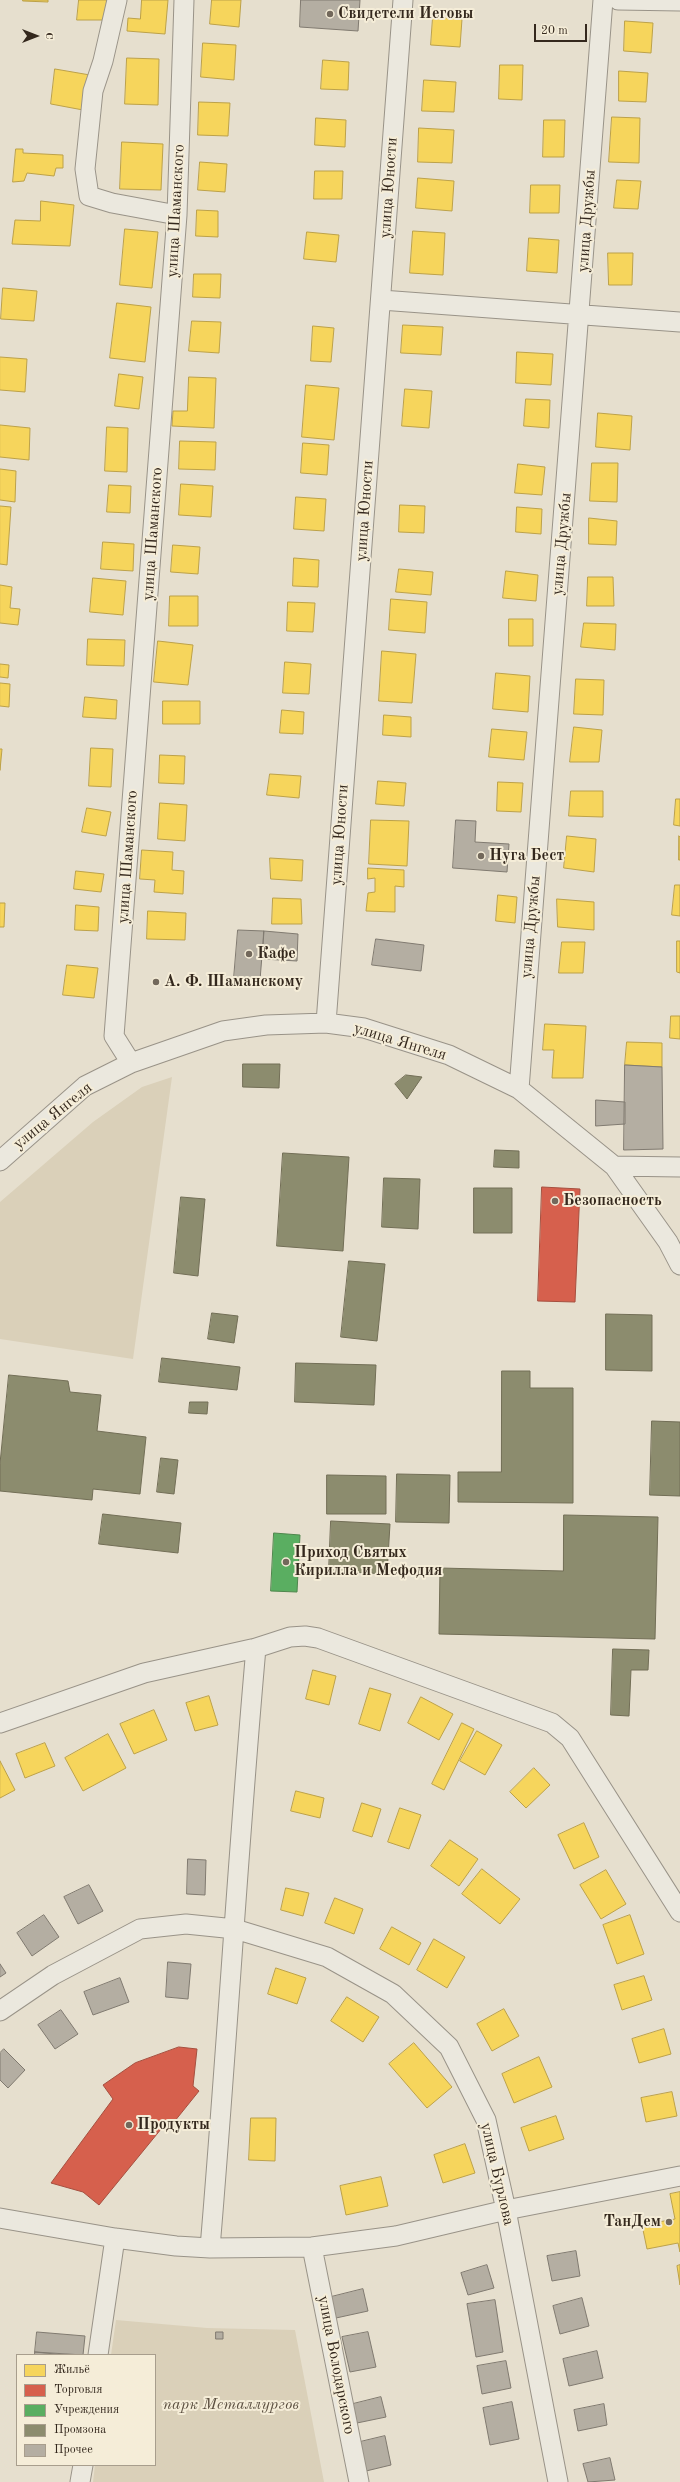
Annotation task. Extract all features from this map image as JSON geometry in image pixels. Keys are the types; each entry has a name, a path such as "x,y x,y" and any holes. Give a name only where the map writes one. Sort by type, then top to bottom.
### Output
{"street":[{"path":"116,0 103,61 92,91 85,169 89,196 177,215"},
{"name":"улица Шаманского","path":"131,1063 114,1036 177,215 184,0"},
{"name":"улица Юности","path":"326,1023 403,0"},
{"name":"улица Дружбы","path":"519,1089 603,0"},
{"path":"618,0 680,1"},
{"path":"381,300 580,313 680,322"},
{"name":"улица Янгеля","path":"0,1161 85,1086 131,1063 223,1031 266,1025 326,1023 364,1028 449,1055 519,1089 614,1166 668,1242 680,1265"},
{"path":"614,1166 680,1167"},
{"path":"0,1723 144,1673 256,1648 290,1637 305,1636 318,1638 552,1723 570,1738 680,1912"},
{"path":"210,2248 235,1929 240,1824 256,1648"},
{"name":"улица Бурлова","path":"0,2011 53,1975 140,1929 186,1924 235,1929 320,1955 340,1964 393,1994 449,2047 486,2120 506,2210 558,2482"},
{"path":"0,2218 115,2238 210,2248 312,2247 396,2236 506,2210 680,2176"},
{"path":"98,2354 115,2238"},
{"name":"улица Володарского","path":"312,2247 359,2482"},
{"path":"80,2482 83,2466"}],"green space":[{"path":"172,1077 133,1359 0,1339 0,1202 93,1122 142,1087"},
{"name":"парк Металлургов","path":"116,2320 207,2328 295,2330 324,2482 93,2482 95,2466 156,2466 156,2354 111,2354"}],"building: Жильё":[{"path":"48,0 48,2 23,1"},
{"path":"79,0 107,0 105,20 77,20"},
{"path":"142,0 168,0 165,34 127,31 128,18 140,19"},
{"path":"212,0 241,0 239,27 210,24"},
{"path":"433,17 462,19 460,47 431,45"},
{"path":"625,21 653,23 651,53 624,51"},
{"path":"203,43 236,45 234,80 201,77"},
{"path":"127,58 159,59 158,105 125,104"},
{"path":"323,60 349,62 348,90 321,89"},
{"path":"500,65 523,65 522,100 499,99"},
{"path":"55,69 90,75 83,110 51,104"},
{"path":"619,71 648,73 646,102 619,101"},
{"path":"424,80 456,82 454,112 422,111"},
{"path":"199,102 230,103 228,136 198,135"},
{"path":"612,117 640,118 639,163 609,162"},
{"path":"316,118 346,120 345,147 315,145"},
{"path":"544,120 565,120 564,157 543,157"},
{"path":"419,128 454,130 452,163 418,162"},
{"path":"122,142 163,144 161,190 120,189"},
{"path":"16,149 23,149 23,153 63,155 63,168 56,168 54,176 27,173 24,181 13,182"},
{"path":"200,162 227,164 225,192 198,190"},
{"path":"315,171 343,171 342,199 314,199"},
{"path":"418,178 454,181 452,211 416,208"},
{"path":"617,180 641,181 638,209 614,208"},
{"path":"531,185 560,185 559,213 530,213"},
{"path":"41,201 74,205 70,246 12,244 15,220 40,221"},
{"path":"197,210 218,211 218,237 196,236"},
{"path":"125,229 158,232 152,288 120,285"},
{"path":"413,231 445,233 443,275 410,273"},
{"path":"307,232 339,235 336,262 304,259"},
{"path":"529,238 559,240 557,273 527,271"},
{"path":"608,253 633,253 632,285 609,285"},
{"path":"194,274 221,274 220,298 193,297"},
{"path":"3,288 37,291 34,321 1,319"},
{"path":"117,303 151,307 145,362 110,358"},
{"path":"192,321 221,322 219,353 189,351"},
{"path":"403,325 443,327 441,355 401,353"},
{"path":"313,326 334,328 331,362 311,361"},
{"path":"517,352 553,354 551,385 516,383"},
{"path":"0,357 27,359 25,392 0,390"},
{"path":"119,374 143,377 139,409 115,406"},
{"path":"189,377 216,378 214,428 172,426 173,411 187,411"},
{"path":"306,385 339,388 334,440 302,437"},
{"path":"405,389 432,391 429,428 402,426"},
{"path":"526,399 550,400 549,428 524,426"},
{"path":"598,413 632,416 630,450 596,447"},
{"path":"0,425 30,428 29,460 0,457"},
{"path":"107,427 128,428 127,472 105,471"},
{"path":"180,441 216,442 215,470 179,469"},
{"path":"303,443 329,445 327,475 301,473"},
{"path":"592,463 618,463 617,502 590,501"},
{"path":"518,464 545,467 542,495 515,493"},
{"path":"0,469 16,471 15,502 0,500"},
{"path":"181,484 213,486 211,517 179,515"},
{"path":"109,485 131,486 130,513 107,512"},
{"path":"296,497 326,499 324,531 294,529"},
{"path":"400,505 425,506 424,533 399,532"},
{"path":"0,506 11,507 7,565 0,564"},
{"path":"517,507 542,509 541,534 516,532"},
{"path":"589,518 617,521 616,545 589,544"},
{"path":"103,542 134,544 133,571 101,569"},
{"path":"173,545 200,547 198,574 171,572"},
{"path":"294,558 319,560 318,587 293,586"},
{"path":"399,569 433,572 431,595 396,592"},
{"path":"506,571 538,575 536,601 503,598"},
{"path":"588,577 613,577 614,606 587,606"},
{"path":"93,578 126,581 123,615 90,612"},
{"path":"0,585 12,587 10,608 20,609 18,625 0,623"},
{"path":"170,596 198,596 198,626 169,626"},
{"path":"391,599 427,602 425,633 389,630"},
{"path":"288,602 315,603 313,632 287,631"},
{"path":"509,619 533,619 533,646 509,646"},
{"path":"584,623 616,624 615,650 581,647"},
{"path":"88,639 125,640 124,666 87,665"},
{"path":"158,641 193,645 188,685 154,682"},
{"path":"382,651 416,654 412,703 379,701"},
{"path":"285,662 311,664 309,694 283,693"},
{"path":"0,664 9,665 8,678 0,677"},
{"path":"496,673 530,676 528,712 493,709"},
{"path":"576,679 604,680 603,715 574,714"},
{"path":"0,683 10,684 9,707 0,706"},
{"path":"85,697 117,700 116,719 83,717"},
{"path":"163,701 200,701 200,724 163,724"},
{"path":"282,710 304,712 303,734 280,733"},
{"path":"384,715 411,717 411,737 383,735"},
{"path":"574,727 602,730 599,762 570,762"},
{"path":"492,729 527,732 524,760 489,757"},
{"path":"91,748 113,749 111,787 89,786"},
{"path":"0,749 2,749 0,770"},
{"path":"160,755 185,756 184,784 159,783"},
{"path":"270,774 301,776 299,798 267,795"},
{"path":"378,781 406,783 404,806 376,804"},
{"path":"498,782 523,783 521,812 497,811"},
{"path":"571,791 603,791 603,817 569,816"},
{"path":"676,799 680,799 680,826 674,825"},
{"path":"160,803 187,805 185,841 158,839"},
{"path":"87,808 111,812 106,836 82,832"},
{"path":"371,820 409,821 407,866 369,864"},
{"path":"567,836 596,839 594,872 564,868"},
{"path":"679,836 680,837 680,860 679,860"},
{"path":"142,850 173,852 172,870 184,871 183,894 154,892 155,880 140,879"},
{"path":"270,858 303,860 302,881 271,879"},
{"path":"368,868 404,870 404,887 395,886 395,912 366,911 368,893 375,892 375,878 368,879"},
{"path":"76,871 104,874 101,892 74,889"},
{"path":"675,885 680,885 680,916 672,915"},
{"path":"498,895 517,897 515,923 496,921"},
{"path":"273,898 301,899 302,924 272,924"},
{"path":"557,899 594,902 594,930 558,927"},
{"path":"0,903 5,903 4,927 0,927"},
{"path":"76,905 99,907 98,931 75,930"},
{"path":"148,911 186,913 185,940 147,939"},
{"path":"677,941 680,941 680,973 677,972"},
{"path":"562,942 585,942 583,973 559,973"},
{"path":"67,965 98,968 94,998 63,995"},
{"path":"671,1016 680,1016 680,1039 670,1038"},
{"path":"545,1024 586,1026 583,1078 552,1078 554,1050 543,1050"},
{"path":"627,1042 662,1043 662,1067 625,1065"},
{"path":"313,1670 336,1676 329,1705 306,1699"},
{"path":"370,1688 391,1694 380,1731 359,1724"},
{"path":"209,1696 218,1725 195,1731 186,1703"},
{"path":"421,1697 453,1714 439,1740 408,1723"},
{"path":"154,1710 167,1740 134,1754 120,1724"},
{"path":"462,1723 474,1729 444,1790 432,1784"},
{"path":"477,1731 502,1745 485,1775 460,1761"},
{"path":"108,1734 126,1768 83,1791 65,1758"},
{"path":"45,1743 55,1766 25,1778 16,1754"},
{"path":"0,1761 15,1790 0,1798"},
{"path":"534,1768 550,1785 526,1808 510,1792"},
{"path":"296,1791 324,1798 320,1818 291,1811"},
{"path":"362,1803 381,1809 372,1837 353,1831"},
{"path":"400,1808 421,1815 409,1849 388,1842"},
{"path":"584,1823 599,1857 574,1869 558,1835"},
{"path":"450,1840 478,1859 459,1886 431,1866"},
{"path":"482,1869 520,1899 500,1924 462,1894"},
{"path":"606,1870 626,1904 601,1919 580,1885"},
{"path":"286,1888 309,1893 303,1916 281,1910"},
{"path":"335,1898 363,1909 354,1934 325,1923"},
{"path":"630,1915 644,1954 617,1964 603,1925"},
{"path":"392,1927 421,1943 409,1965 380,1949"},
{"path":"434,1939 465,1957 447,1988 417,1970"},
{"path":"276,1968 306,1978 297,2004 268,1994"},
{"path":"644,1976 652,2000 622,2010 614,1985"},
{"path":"347,1997 379,2017 363,2042 331,2021"},
{"path":"504,2009 519,2036 492,2051 477,2024"},
{"path":"664,2029 671,2054 639,2063 632,2039"},
{"path":"414,2043 452,2087 427,2108 389,2064"},
{"path":"539,2057 552,2087 514,2103 502,2074"},
{"path":"672,2092 677,2116 646,2122 641,2098"},
{"path":"556,2116 564,2139 529,2151 521,2128"},
{"path":"251,2118 276,2118 275,2161 249,2160"},
{"path":"465,2144 475,2173 443,2183 434,2155"},
{"path":"381,2177 388,2206 346,2215 340,2186"},
{"name":"ТанДем","path":"680,2192 680,2252 678,2243 647,2249 642,2225 675,2219 670,2194"},
{"path":"680,2265 680,2285 677,2266"}],"building: Торговля":[{"path":"542,1187 580,1189 575,1302 538,1301"},
{"name":"Продукты","path":"179,2047 197,2049 193,2086 199,2091 170,2127 166,2123 99,2205 83,2192 51,2183 113,2099 103,2085 135,2063"}],"building: Учреждения":[{"path":"274,1533 300,1535 297,1592 271,1591"}],"building: Промзона":[{"path":"243,1064 280,1064 279,1088 243,1087"},
{"path":"406,1075 422,1077 407,1099 395,1084"},
{"path":"495,1150 519,1151 519,1168 494,1167"},
{"path":"283,1153 349,1157 343,1251 277,1246"},
{"path":"384,1178 420,1179 418,1229 382,1227"},
{"path":"474,1188 512,1188 512,1233 474,1233"},
{"path":"181,1197 205,1199 198,1276 174,1273"},
{"path":"349,1261 385,1264 377,1341 341,1337"},
{"path":"212,1313 238,1316 234,1343 208,1339"},
{"path":"606,1314 652,1315 652,1371 606,1370"},
{"path":"162,1358 240,1367 237,1390 159,1382"},
{"path":"296,1363 376,1365 374,1405 295,1402"},
{"path":"502,1371 530,1371 530,1388 573,1388 573,1503 458,1502 458,1472 501,1472"},
{"path":"9,1375 68,1381 70,1392 101,1395 97,1431 146,1437 140,1494 93,1489 92,1500 0,1491 0,1464"},
{"path":"190,1402 208,1402 207,1414 189,1413"},
{"path":"652,1421 680,1422 680,1496 650,1495"},
{"path":"161,1458 178,1460 174,1494 157,1492"},
{"path":"397,1474 450,1475 449,1523 396,1522"},
{"path":"327,1475 386,1476 386,1514 327,1514"},
{"path":"103,1514 181,1523 178,1553 99,1544"},
{"path":"564,1515 658,1517 655,1639 439,1634 440,1568 563,1571"},
{"path":"331,1521 390,1524 387,1574 329,1571"},
{"path":"613,1649 649,1650 648,1670 631,1670 629,1716 611,1715"}],"building: Прочее":[{"name":"Свидетели Иеговы","path":"301,0 360,0 358,31 300,27"},
{"name":"Нуга Бест","path":"456,820 476,821 475,842 509,844 507,872 453,868"},
{"name":"Кафе","path":"238,930 264,931 260,980 234,978"},
{"path":"264,931 298,934 297,961 263,959"},
{"path":"376,939 424,945 421,971 372,965"},
{"path":"625,1065 662,1067 663,1149 624,1150"},
{"path":"596,1100 625,1102 625,1124 596,1126"},
{"path":"188,1859 206,1860 205,1895 187,1894"},
{"path":"89,1885 103,1911 78,1924 64,1897"},
{"path":"44,1915 59,1937 32,1956 17,1933"},
{"path":"168,1962 191,1964 188,1999 166,1997"},
{"path":"0,1964 6,1973 0,1977"},
{"path":"120,1978 129,2002 93,2015 84,1992"},
{"path":"61,2010 78,2034 55,2049 38,2025"},
{"path":"4,2049 25,2070 8,2088 0,2080 0,2053"},
{"path":"576,2251 580,2276 552,2281 547,2256"},
{"path":"487,2265 494,2288 468,2295 461,2273"},
{"path":"363,2289 368,2311 336,2318 331,2297"},
{"path":"582,2298 589,2326 560,2334 553,2306"},
{"path":"495,2300 503,2352 476,2357 467,2304"},
{"path":"37,2332 85,2336 83,2354 35,2352"},
{"path":"216,2332 223,2332 223,2339 216,2339"},
{"path":"368,2332 376,2367 350,2372 342,2337"},
{"path":"597,2351 603,2378 569,2386 563,2359"},
{"path":"35,2352 55,2354 35,2354"},
{"path":"506,2361 511,2388 482,2394 477,2366"},
{"path":"381,2397 386,2417 357,2423 353,2404"},
{"path":"512,2402 519,2439 490,2445 483,2408"},
{"path":"604,2404 607,2425 578,2431 574,2410"},
{"path":"385,2436 391,2465 366,2471 360,2442"},
{"path":"610,2458 615,2480 588,2482 583,2464"}],"place":[{"name":"Свидетели Иеговы","path":"330,14"},
{"name":"Нуга Бест","path":"481,856"},
{"name":"Кафе","path":"249,954"},
{"name":"А. Ф. Шаманскому","path":"156,982"},
{"name":"Безопасность","path":"555,1201"},
{"name":"Приход Святых Кирилла и Мефодия","path":"286,1562"},
{"name":"Продукты","path":"129,2125"},
{"name":"ТанДем","path":"669,2222"}]}
